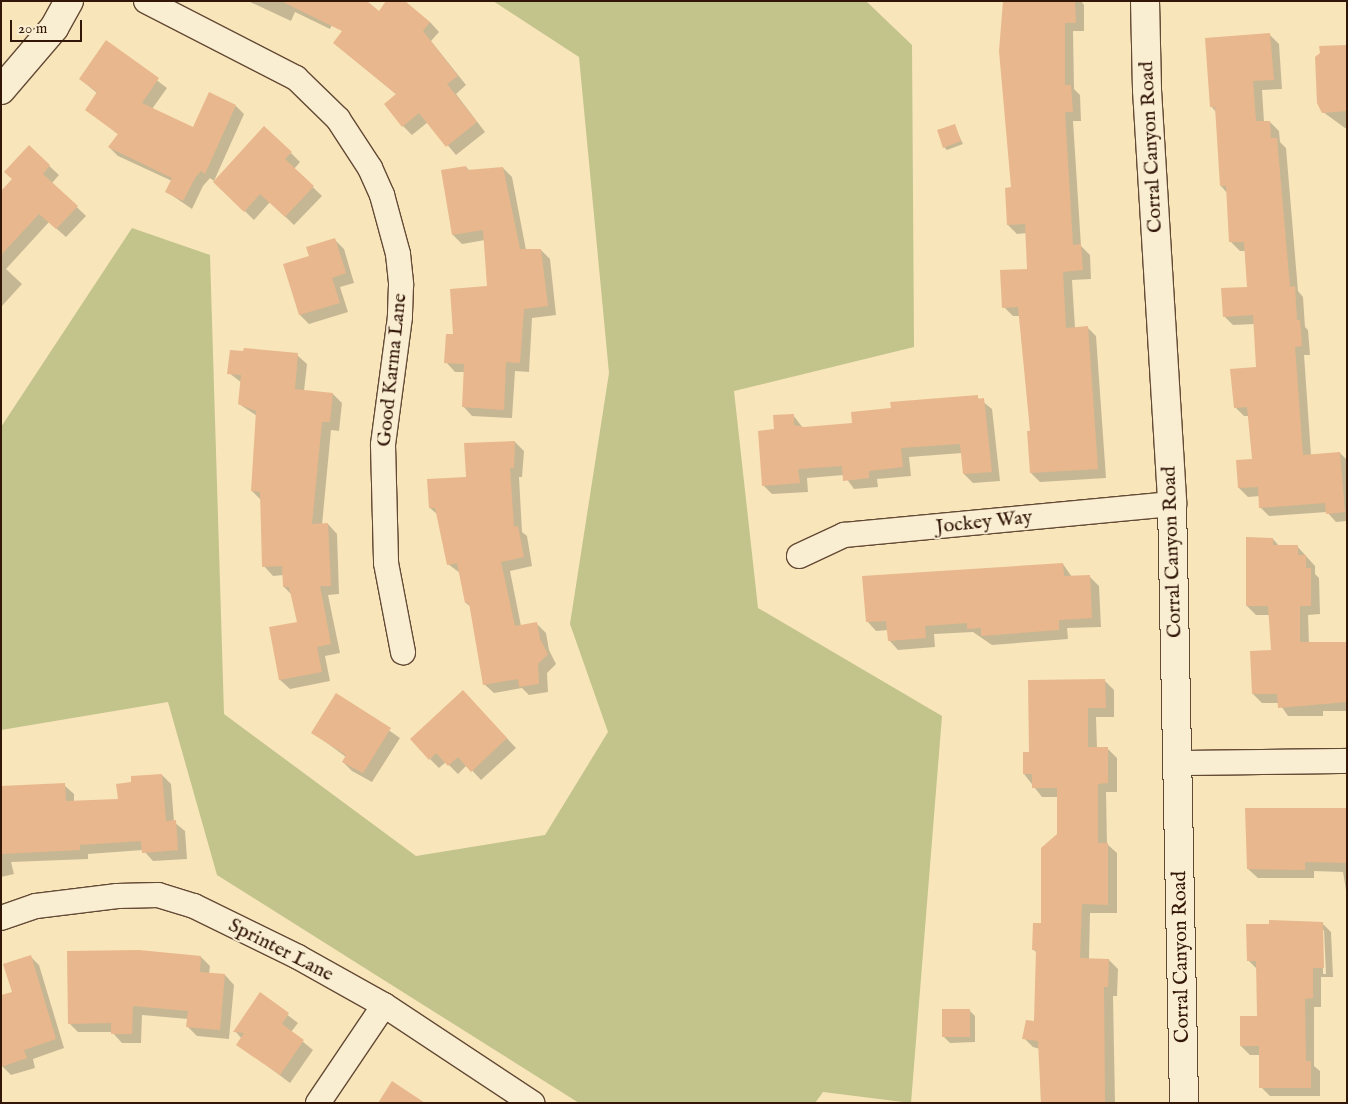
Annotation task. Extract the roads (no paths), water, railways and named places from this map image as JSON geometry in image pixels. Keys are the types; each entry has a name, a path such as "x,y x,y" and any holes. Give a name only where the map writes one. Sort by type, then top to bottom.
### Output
{"main road":[{"path":"1,90 54,28 69,1"},
{"name":"Corral Canyon Road","path":"1146,1 1146,90 1172,504 1184,1103"}],"street":[{"name":"Good Karma Lane","path":"146,1 296,78 338,119 370,168 382,196 395,241 401,285 400,317 383,445 386,563 403,652"},
{"name":"Jockey Way","path":"799,556 844,535 1172,504"},
{"path":"1177,763 1347,762"},
{"name":"Sprinter Lane","path":"1,918 36,906 158,895 194,906 289,952 384,1005 532,1103"},
{"path":"318,1103 384,1005"}]}
